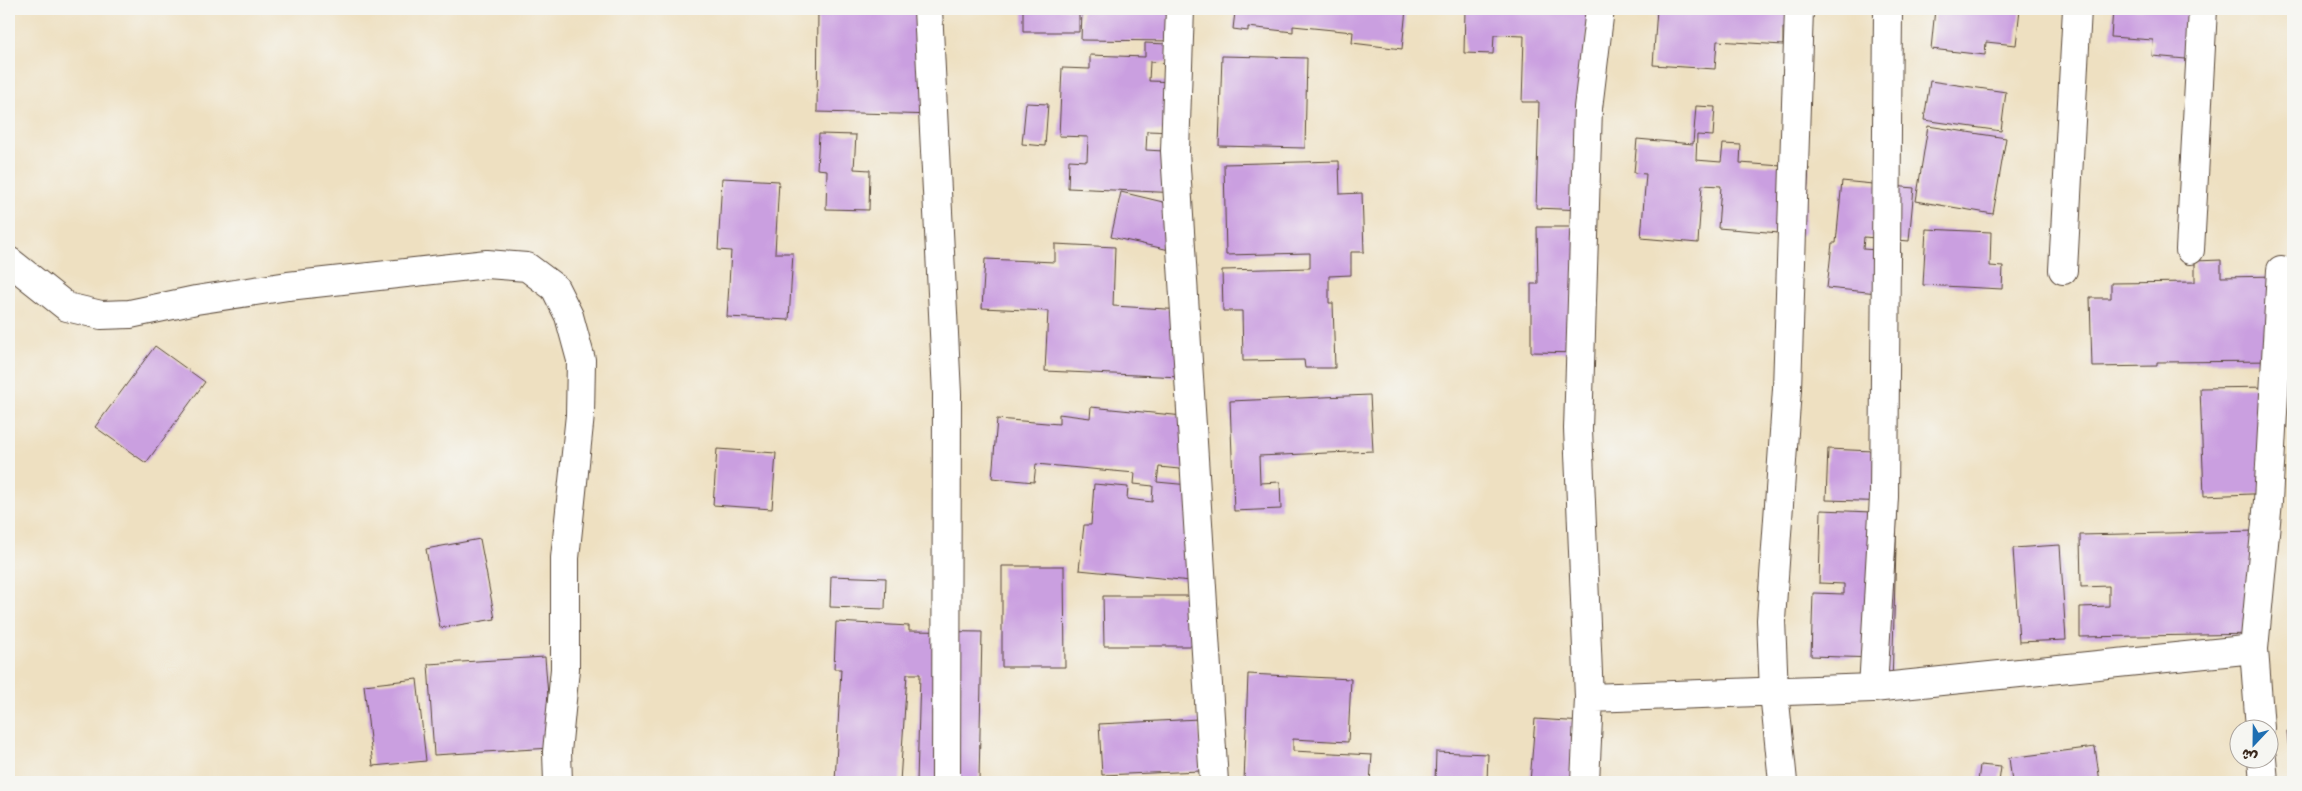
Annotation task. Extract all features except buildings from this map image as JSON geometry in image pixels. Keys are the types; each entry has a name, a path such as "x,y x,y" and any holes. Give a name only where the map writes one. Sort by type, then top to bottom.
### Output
{"street":[{"path":"928,9 947,394 948,635 946,782"},
{"path":"1180,9 1175,151 1214,782"},
{"path":"1585,782 1588,698 1578,429 1588,108 1600,9"},
{"path":"1783,782 1774,692 1771,620 1787,389 1799,9"},
{"path":"1873,688 1884,497 1888,9"},
{"path":"2063,270 2077,9"},
{"path":"2190,250 2203,9"},
{"path":"9,261 67,307 101,315 130,314 196,300 288,286 487,264 527,267 555,288 569,316 581,360 580,415 565,558 565,669 557,752 558,782"},
{"path":"2259,718 2254,649 2268,501 2281,270"},
{"path":"1588,698 1873,688 2254,649"},
{"path":"2263,768 2264,782"}]}
